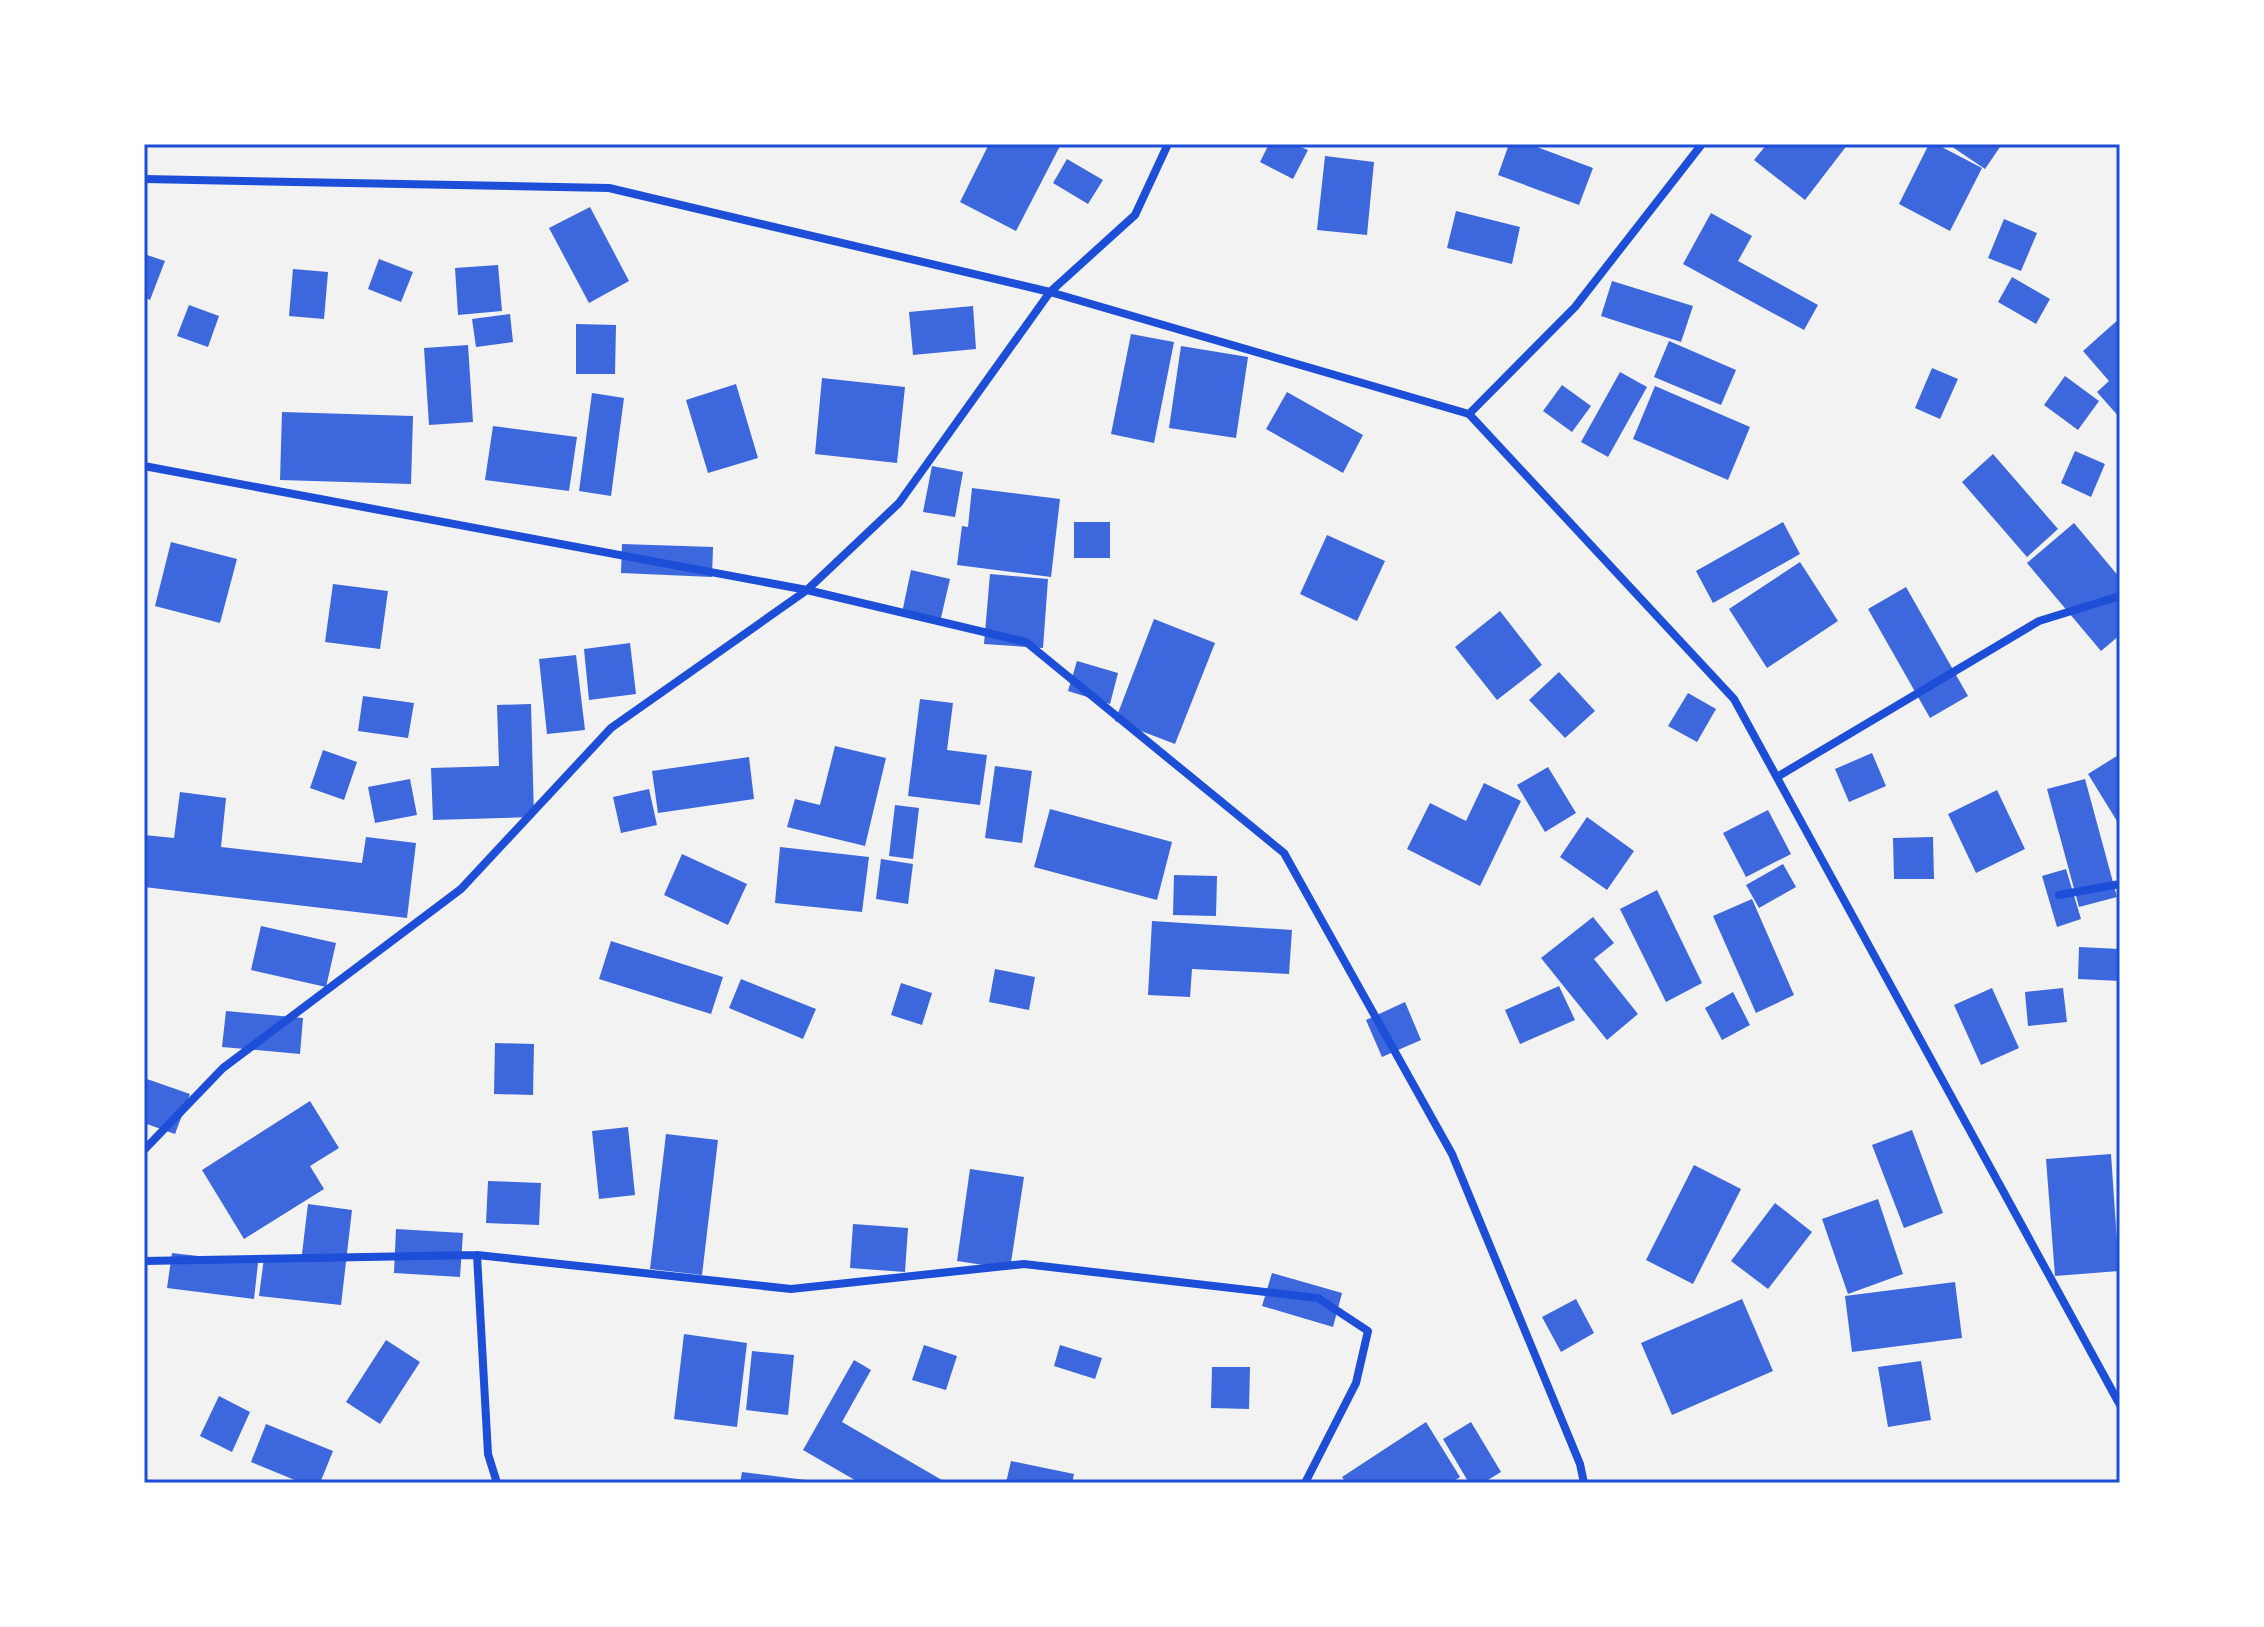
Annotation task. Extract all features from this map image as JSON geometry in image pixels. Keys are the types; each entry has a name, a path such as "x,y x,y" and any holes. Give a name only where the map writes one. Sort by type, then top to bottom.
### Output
{"street":[{"path":"144,1150 223,1068 461,889 611,728 807,590 899,503 1050,292 1135,215 1168,144"},
{"path":"1469,414 1575,307 1702,144"},
{"path":"144,179 609,188 1050,292 1469,414 1734,699 2120,1405"},
{"path":"144,466 807,590 1026,642 1284,853 1452,1154 1580,1464 1584,1483"},
{"path":"1777,777 2039,621 2120,596"},
{"path":"2059,895 2120,884"},
{"path":"144,1261 477,1255 791,1289 1024,1264 1318,1298 1368,1331 1356,1383 1305,1483"},
{"path":"477,1255 488,1454 497,1483"}],"building":[{"path":"989,144 1061,144 1016,231 960,202"},
{"path":"1269,144 1294,144 1308,150 1293,179 1260,162"},
{"path":"1509,144 1529,144 1593,168 1579,205 1498,175"},
{"path":"1767,144 1848,144 1805,200 1754,160"},
{"path":"1929,144 1936,144 1982,168 1950,231 1899,204"},
{"path":"1948,144 2002,144 1985,169"},
{"path":"1325,156 1374,162 1367,235 1317,230"},
{"path":"1067,159 1103,180 1088,204 1053,183"},
{"path":"590,207 629,281 589,303 549,228"},
{"path":"1456,211 1520,227 1512,264 1447,248"},
{"path":"1711,213 1752,236 1738,261 1818,305 1804,330 1683,264"},
{"path":"2004,219 2037,233 2021,271 1988,258"},
{"path":"144,254 165,261 150,300 144,297"},
{"path":"379,259 413,272 401,302 368,289"},
{"path":"498,265 502,311 458,315 455,268"},
{"path":"293,269 328,272 324,319 289,316"},
{"path":"2012,277 2050,299 2036,324 1998,302"},
{"path":"1612,281 1693,306 1681,342 1601,316"},
{"path":"189,305 219,316 208,347 177,336"},
{"path":"973,306 976,349 913,355 909,312"},
{"path":"510,314 513,342 476,347 472,319"},
{"path":"2120,318 2120,418 2097,392 2109,381 2083,351"},
{"path":"576,324 616,325 615,374 576,374"},
{"path":"1131,334 1174,342 1154,443 1111,434"},
{"path":"1669,341 1736,370 1721,405 1654,377"},
{"path":"468,345 473,422 429,425 424,348"},
{"path":"1181,346 1248,357 1236,438 1169,428"},
{"path":"1932,368 1958,379 1940,419 1915,408"},
{"path":"1620,372 1647,387 1608,457 1581,442"},
{"path":"2065,376 2099,401 2078,430 2044,405"},
{"path":"822,378 905,387 897,463 815,454"},
{"path":"736,384 758,458 708,473 686,400"},
{"path":"1562,385 1591,406 1572,432 1543,411"},
{"path":"1655,386 1750,427 1728,480 1633,439"},
{"path":"1287,392 1363,435 1343,473 1266,429"},
{"path":"592,393 624,398 611,496 579,491"},
{"path":"282,412 413,416 411,484 280,480"},
{"path":"493,426 577,437 569,491 485,480"},
{"path":"2075,451 2105,464 2091,497 2061,483"},
{"path":"1993,454 2058,529 2027,557 1962,482"},
{"path":"932,466 963,472 955,517 923,512"},
{"path":"972,488 1060,499 1051,577 957,565 962,526 968,527"},
{"path":"1074,522 1110,522 1110,558 1074,558"},
{"path":"1783,522 1800,554 1713,603 1696,571"},
{"path":"2074,523 2120,578 2120,635 2101,651 2027,563"},
{"path":"1327,535 1385,561 1357,621 1300,594"},
{"path":"171,542 237,559 220,623 155,606"},
{"path":"622,544 713,547 712,577 621,573"},
{"path":"1800,562 1838,621 1767,668 1729,609"},
{"path":"911,570 950,579 940,622 902,613"},
{"path":"990,574 1048,579 1043,648 984,644"},
{"path":"333,584 388,591 380,649 325,642"},
{"path":"1906,587 1968,696 1930,718 1868,609"},
{"path":"1500,611 1542,665 1497,700 1455,647"},
{"path":"1154,619 1215,643 1175,744 1115,721"},
{"path":"630,643 636,694 589,700 584,649"},
{"path":"576,655 585,730 547,734 539,659"},
{"path":"1077,661 1118,673 1110,704 1068,691"},
{"path":"1559,672 1595,711 1565,738 1529,700"},
{"path":"1688,693 1716,709 1697,742 1668,726"},
{"path":"363,696 414,703 408,738 358,731"},
{"path":"920,699 953,703 947,750 987,755 980,805 908,796"},
{"path":"531,704 534,817 433,820 431,768 499,766 497,705"},
{"path":"835,746 886,758 865,846 787,827 795,799 820,805"},
{"path":"323,750 357,762 344,800 310,788"},
{"path":"1872,753 1886,786 1849,802 1835,769"},
{"path":"2120,754 2120,826 2088,774"},
{"path":"749,757 754,799 658,813 652,771"},
{"path":"995,766 1032,771 1022,843 985,838"},
{"path":"1548,767 1576,813 1545,832 1517,785"},
{"path":"410,779 417,815 375,823 368,787"},
{"path":"2085,779 2117,897 2079,907 2047,789"},
{"path":"1484,783 1521,801 1480,886 1407,849 1430,803 1466,821"},
{"path":"649,789 657,825 621,833 613,797"},
{"path":"1997,790 2025,849 1976,873 1948,814"},
{"path":"180,792 226,798 221,847 362,863 366,837 416,843 407,918 144,887 144,835 174,838"},
{"path":"895,805 919,808 913,859 889,856"},
{"path":"1050,809 1172,842 1157,900 1034,867"},
{"path":"1768,810 1791,854 1746,877 1723,833"},
{"path":"1587,817 1634,851 1607,890 1560,857"},
{"path":"1933,837 1934,879 1894,879 1893,838"},
{"path":"780,847 869,857 862,912 775,903"},
{"path":"682,854 747,884 728,925 664,895"},
{"path":"881,859 913,864 908,904 876,899"},
{"path":"1783,864 1796,887 1759,908 1746,885"},
{"path":"2066,869 2081,919 2057,927 2042,876"},
{"path":"1174,875 1217,876 1216,916 1173,915"},
{"path":"1657,890 1702,983 1666,1002 1620,909"},
{"path":"1752,899 1794,995 1756,1013 1713,916"},
{"path":"1593,917 1614,943 1594,959 1638,1014 1607,1040 1541,958"},
{"path":"1152,921 1292,930 1289,974 1192,969 1190,997 1148,995"},
{"path":"261,926 336,943 326,987 251,970"},
{"path":"611,941 723,977 711,1014 599,979"},
{"path":"2079,947 2120,949 2120,981 2078,979"},
{"path":"995,969 1035,977 1029,1010 989,1002"},
{"path":"741,979 816,1009 803,1039 729,1008"},
{"path":"901,983 932,993 922,1025 891,1015"},
{"path":"1559,986 1575,1020 1520,1044 1505,1010"},
{"path":"1992,988 2019,1048 1981,1065 1954,1005"},
{"path":"2063,988 2067,1022 2028,1026 2025,992"},
{"path":"1733,992 1750,1025 1722,1040 1705,1008"},
{"path":"1405,1002 1421,1040 1382,1057 1366,1020"},
{"path":"226,1011 303,1018 300,1054 222,1047"},
{"path":"495,1043 534,1044 533,1095 494,1094"},
{"path":"144,1078 190,1094 175,1134 144,1123"},
{"path":"310,1101 339,1148 310,1166 324,1189 244,1239 202,1170"},
{"path":"628,1127 635,1195 599,1199 592,1131"},
{"path":"1912,1130 1943,1213 1904,1228 1872,1145"},
{"path":"666,1134 718,1140 702,1275 650,1269"},
{"path":"2111,1154 2119,1271 2055,1276 2046,1159"},
{"path":"1694,1165 1741,1189 1693,1284 1646,1260"},
{"path":"970,1169 1024,1177 1010,1269 957,1261"},
{"path":"488,1181 541,1183 539,1225 486,1223"},
{"path":"1878,1199 1903,1274 1848,1294 1822,1219"},
{"path":"1775,1203 1812,1232 1768,1289 1731,1261"},
{"path":"308,1204 352,1210 341,1305 259,1296 264,1258 301,1262"},
{"path":"853,1224 908,1228 905,1272 850,1268"},
{"path":"396,1229 463,1233 460,1277 394,1273"},
{"path":"172,1253 258,1263 254,1299 167,1288"},
{"path":"1272,1273 1342,1293 1333,1327 1262,1306"},
{"path":"1955,1282 1962,1338 1852,1352 1845,1296"},
{"path":"1576,1299 1594,1333 1561,1352 1542,1317"},
{"path":"1742,1299 1773,1371 1672,1415 1641,1343"},
{"path":"684,1334 747,1343 737,1427 674,1419"},
{"path":"386,1340 420,1362 380,1424 346,1402"},
{"path":"924,1345 957,1356 946,1390 912,1380"},
{"path":"1060,1345 1102,1358 1095,1379 1054,1366"},
{"path":"752,1351 794,1355 788,1415 746,1410"},
{"path":"854,1360 871,1370 842,1422 947,1483 860,1483 803,1450"},
{"path":"1921,1361 1931,1420 1888,1427 1878,1367"},
{"path":"1212,1367 1250,1367 1249,1409 1211,1408"},
{"path":"219,1396 250,1412 232,1452 200,1436"},
{"path":"1426,1422 1460,1477 1451,1483 1346,1483 1342,1477"},
{"path":"1471,1422 1501,1472 1483,1483 1469,1483 1443,1439"},
{"path":"266,1424 333,1451 320,1483 302,1483 251,1462"},
{"path":"1011,1461 1074,1474 1072,1483 1006,1483"},
{"path":"742,1472 814,1481 814,1483 740,1483"}]}
